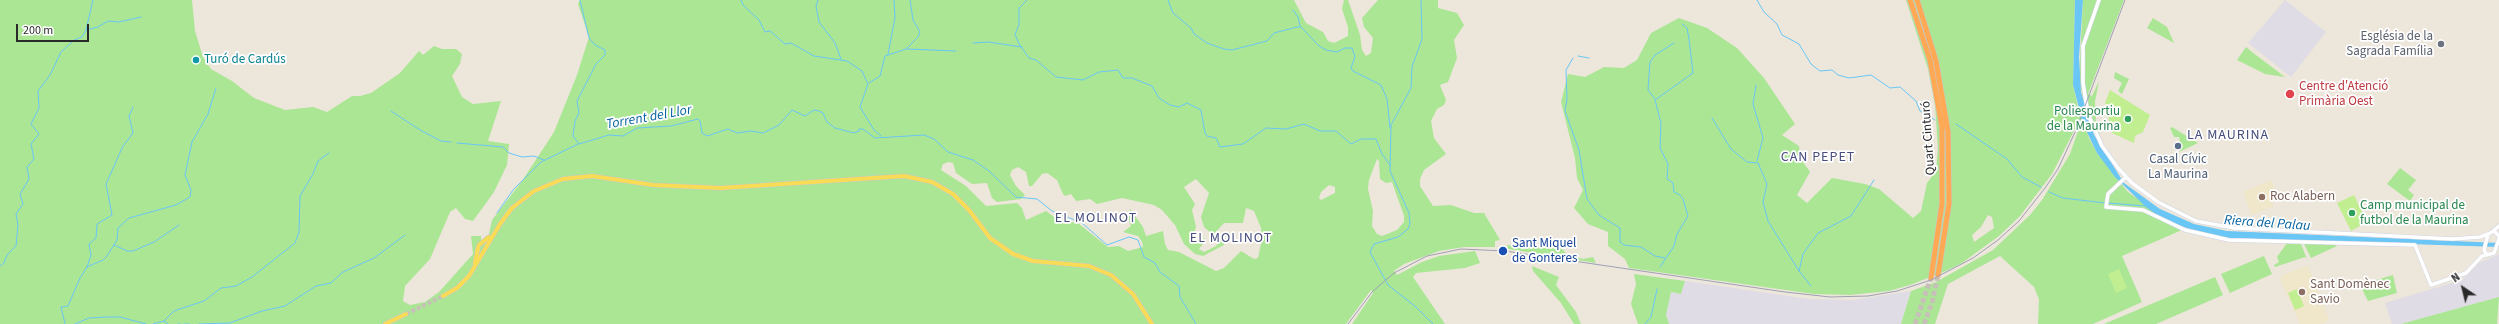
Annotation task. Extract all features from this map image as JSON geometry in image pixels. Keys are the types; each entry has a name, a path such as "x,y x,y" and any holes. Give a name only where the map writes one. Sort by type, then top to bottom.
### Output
{"highway":[{"name":"Quart Cinturó","path":"1910,0 1930,60 1942,127 1942,204 1931,278"},
{"name":"Quart Cinturó","path":"1917,0 1936,61 1948,132 1949,204 1938,275"}],"main road":[{"path":"2099,0 2083,46 2084,95 2091,122 2102,146 2125,179 2165,206 2192,219 2221,226 2300,233 2454,239 2487,236 2499,226"},
{"path":"450,292 466,276 475,263 480,248 505,214 525,195 542,185 573,176 599,175 654,183 721,186 904,174 933,181 954,192 970,208 992,236 1014,252 1034,259 1090,264 1112,274 1132,289 1153,324"},
{"path":"443,296 469,276 506,215 530,194 553,182 578,177 600,177 667,186 721,188 904,176 932,182 953,194 969,210 990,238 1013,254 1034,261 1089,266 1111,275 1133,294 1153,324"},
{"path":"2125,179 2108,194 2106,206 2143,210 2185,230 2229,240 2415,245 2431,285 2463,275 2478,260 2487,254 2492,255 2496,250 2499,236 2499,226"},
{"path":"2493,231 2499,236"},
{"path":"475,263 480,248 495,232"},
{"path":"2478,260 2484,249 2487,236"},
{"path":"480,248 483,253"},
{"path":"2484,249 2487,254"},
{"path":"386,324 406,314"}],"shaded area":[{"path":"2285,0 2326,32 2291,77 2248,43"},
{"name":"Roc Alabern","path":"2271,180 2280,199 2272,202 2274,206 2252,215 2244,195 2245,191"},
{"path":"2499,254 2499,297 2401,324 2392,324 2385,303 2462,280 2479,263"},
{"name":"Sant Domènec Savio","path":"2308,266 2329,319 2323,324 2300,324 2280,279 2282,275"},
{"path":"1685,281 1809,299 1853,300 1911,291 1901,324 1669,324 1666,315 1671,292 1681,294"}],"green space":[{"path":"0,0 192,0 195,31 203,57 211,69 232,81 254,98 285,110 313,107 327,112 352,96 360,96 371,93 400,73 419,51 423,55 434,46 442,49 456,49 462,54 460,64 452,76 462,97 473,104 501,101 488,141 509,144 507,165 494,192 473,221 465,219 456,208 450,212 430,259 405,286 403,301 410,305 425,302 439,292 473,254 471,236 481,236 481,241 489,234 492,220 522,181 554,132 577,75 589,37 578,4 580,0 1294,0 1306,23 1323,32 1328,41 1334,43 1348,36 1348,27 1342,9 1344,0 1348,0 1360,35 1362,50 1366,56 1371,53 1373,38 1364,27 1362,18 1378,0 1438,0 1438,8 1457,13 1464,25 1454,40 1457,58 1448,82 1440,85 1446,100 1444,105 1437,109 1431,121 1434,138 1446,154 1424,170 1420,179 1420,186 1433,206 1451,205 1474,213 1484,213 1500,240 1495,241 1495,247 1464,247 1439,251 1404,264 1394,271 1397,275 1422,262 1439,256 1475,251 1480,263 1465,268 1416,273 1413,277 1445,324 1352,324 1373,293 1371,290 1346,324 0,324","holes":["1377,159 1379,161 1380,179 1386,183 1392,182 1404,216 1404,222 1397,230 1382,236 1377,234 1372,226 1373,211 1368,189 1369,180","949,162 953,163 956,173 972,184 987,183 992,198 997,202 1021,199 1025,195 1016,186 1010,175 1012,170 1018,167 1026,172 1029,186 1032,186 1042,174 1047,173 1057,180 1065,196 1071,194 1076,201 1090,199 1097,204 1122,198 1154,205 1162,210 1175,225 1184,244 1195,254 1203,256 1224,245 1225,241 1222,238 1216,246 1204,252 1199,249 1205,241 1205,238 1199,241 1192,239 1196,227 1192,210 1195,204 1184,187 1196,179 1209,193 1201,217 1204,227 1213,235 1224,223 1243,223 1246,208 1254,211 1261,228 1262,239 1258,258 1254,259 1241,251 1224,268 1216,271 1179,252 1168,250 1165,244 1163,231 1146,236 1143,227 1130,209 1128,216 1131,226 1123,232 1138,236 1143,247 1128,251 1119,246 1108,247 1079,224 1054,217 1046,211 1026,220 1022,208 1017,203 986,206 966,186 941,170 943,164","1329,185 1335,187 1335,193 1321,200 1319,198 1321,192"]},
{"path":"1906,0 2075,0 2073,85 2078,107 2089,138 2097,153 2128,192 2173,223 2183,227 2182,230 2122,256 2142,302 2093,324 2038,324 2039,299 2034,287 2000,256 1948,284 1935,324 1901,324 1911,291 1936,282 1993,250 2030,215 2042,200 2070,154 2078,131 2075,129 2052,174 2020,216 1999,236 1962,263 1946,271 1910,285 1889,291 1850,295 1814,294 1629,268 1625,259 1608,246 1608,232 1588,224 1574,208 1583,190 1577,178 1575,158 1561,102 1568,74 1585,77 1604,67 1624,68 1637,60 1651,33 1679,18 1707,28 1737,48 1764,78 1795,124 1782,135 1799,146 1801,159 1810,172 1797,195 1807,203 1832,178 1865,184 1879,189 1913,218 1921,211 1927,183 1936,171 1938,149 1935,105 1928,69","holes":["1988,215 1992,217 1994,228 1974,242 1972,235 1981,227"]},
{"path":"2083,0 2124,0 2088,94 2092,96 2099,81 2095,102 2096,122 2101,139 2098,142 2087,118 2079,78"},
{"path":"2153,18 2167,27 2174,43 2147,28"},
{"path":"2246,47 2285,77 2265,74 2237,60"},
{"path":"2115,72 2129,79 2122,94 2118,91 2122,83 2114,78"},
{"name":"Poliesportiu de la Maurina","path":"2110,90 2150,115 2143,132 2135,136 2134,143 2112,133 2105,103"},
{"path":"2172,127 2198,143 2179,152 2181,149 2179,137 2174,137 2170,128"},
{"path":"2400,168 2416,180 2408,190 2414,195 2410,201 2387,184"},
{"name":"Camp municipal de futbol de la Maurina","path":"2354,195 2367,222 2351,231 2337,203"},
{"path":"2287,243 2301,244 2307,259 2305,257 2275,267 2274,265 2279,262 2277,257"},
{"path":"2304,244 2335,244 2337,246 2311,258"},
{"path":"1507,245 1545,248 1551,246 1562,249 1568,255 1583,259 1593,257 1596,263 1508,249"},
{"path":"2264,256 2272,274 2230,293 2221,274"},
{"path":"1532,266 1559,277 1556,285 1576,312 1581,324 1574,324 1561,303 1533,271"},
{"path":"2119,269 2127,288 2116,293 2108,274"},
{"path":"1634,274 1685,281 1681,294 1671,292 1666,315 1669,324 1638,324 1631,304 1636,284"},
{"path":"2393,275 2397,293 2368,301 2360,285"},
{"path":"2215,277 2223,295 2156,324 2104,324"},
{"path":"2297,289 2304,306 2295,310 2288,293"},
{"path":"2499,297 2497,324 2401,324 2477,303"}],"water":[{"name":"Riera del Palau","path":"2075,0 2083,0 2079,57 2081,92 2094,135 2124,183 2160,209 2194,224 2227,231 2499,243 2499,247 2228,238 2192,230 2165,220 2147,208 2115,177 2097,153 2083,124 2073,85"}],"waterway":[{"path":"86,30 93,0"},
{"name":"Torrent del Llor","path":"580,0 589,38 595,45 605,50 605,55 596,64 577,101 579,113 575,121 573,136 579,144 609,135 623,136 637,128 671,126 698,119 700,121 702,133 707,136 728,129 737,133 751,131 763,133 779,125 792,110 805,116 814,110 819,111 823,113 827,122 835,128 854,133 859,131 859,129 863,129 875,138 924,135 934,139 948,152 973,160 989,171 1016,197 1037,199 1052,211 1082,223 1107,245 1129,237 1138,240 1144,257 1155,263 1160,272 1179,286 1180,297 1196,324"},
{"path":"741,0 743,5 759,20 765,32 770,31 785,44 791,43 814,56 847,61 862,71 868,84 860,107 874,130 881,136"},
{"path":"818,0 816,6 819,22 835,43 841,59"},
{"path":"888,54 895,18 894,0"},
{"path":"869,83 880,76 885,56 906,49 918,37 920,32 913,20 910,0"},
{"path":"1027,0 1019,8 1019,25 1015,34 1019,44 1029,58 1036,60 1056,77 1083,80 1099,72 1118,70 1123,78 1132,78 1152,86 1159,98 1170,105 1179,107 1187,103 1201,110 1205,133 1207,136 1216,138 1220,147 1243,144 1266,128 1286,129 1304,124 1320,131 1336,131 1351,144 1361,139 1376,139 1382,154 1390,165"},
{"path":"1168,0 1173,13 1191,28 1194,34 1207,43 1224,49 1232,50 1267,41 1274,33 1297,27 1301,27 1319,46 1326,50 1337,52 1345,48 1352,48 1355,57 1351,68 1353,71 1381,85 1387,99 1390,128"},
{"path":"1421,0 1422,39 1412,67 1411,88 1391,125 1390,171 1409,213 1410,224 1408,229 1398,237 1374,244 1370,252 1388,285 1416,307 1433,324"},
{"path":"1757,0 1764,12 1777,24 1782,35 1799,44 1811,64 1820,71 1832,70 1838,75 1849,78 1871,75 1890,88 1900,87 1916,101 1920,111 1935,120"},
{"path":"1293,10 1298,17 1300,26"},
{"path":"0,266 4,263 7,255 16,246 18,225 16,214 23,204 20,194 29,179 27,167 34,159 31,144 39,134 31,124 39,108 38,91 50,75 61,52 74,40 82,37 86,30 98,27 108,21 119,22 141,17"},
{"path":"1660,267 1674,246 1677,234 1688,216 1683,199 1680,195 1674,192 1673,183 1667,179 1668,164 1660,148 1661,123 1655,100 1693,73 1687,28 1682,24"},
{"path":"973,43 988,42 1022,47"},
{"path":"1655,99 1648,90 1650,62 1655,55 1674,43"},
{"path":"907,49 956,51"},
{"path":"1578,56 1589,58"},
{"path":"1573,58 1566,70 1567,99 1565,111 1579,150 1587,199 1599,215 1620,228 1620,242 1624,245 1641,247 1655,256 1665,258"},
{"path":"1756,85 1753,104 1763,138 1757,161"},
{"path":"65,324 61,307 68,306 80,278 87,267 103,260 107,256 117,240 118,228 129,218 176,205 190,197 191,190 185,175 192,142 208,114 216,88"},
{"path":"87,267 91,255 89,244 96,238 97,224 112,215 106,184 123,146 133,133 129,116 133,107"},
{"path":"391,111 420,130 441,141 451,142"},
{"path":"1712,118 1731,149 1747,162 1758,163 1767,184 1763,202 1768,221 1799,271"},
{"path":"1956,124 2007,159 2022,177 2041,187"},
{"path":"457,143 503,147 509,153 522,157 534,156 544,160"},
{"path":"497,213 513,190 541,162 578,144"},
{"path":"164,321 174,311 204,301 221,288 236,286 252,277 295,243 299,232 300,196 313,174 318,161 329,153"},
{"path":"1811,286 1799,271 1803,254 1818,233 1851,216 1874,180"},
{"path":"2049,192 2063,198 2105,203"},
{"path":"2108,203 2145,206"},
{"path":"114,245 127,251 133,251 154,242 179,225"},
{"path":"199,324 230,323 262,311 285,306 316,286 331,283 343,272 374,258 405,235"},
{"path":"1645,324 1651,317 1657,289"},
{"path":"75,324 89,318 107,317 120,317 146,324"},
{"path":"153,324 164,321 168,324"},
{"path":"184,324 190,324"}],"tunnel":[{"path":"1924,324 1932,303 1938,275"},
{"path":"1915,324 1931,278"},
{"path":"406,314 443,296"}],"railway":[{"path":"1348,324 1372,292 1394,273 1427,256 1461,249 1505,251 1785,292 1830,297 1868,296 1897,291 1931,280 1973,258 1998,240 2019,221 2045,188 2058,169 2076,130 2125,0"}],"place":[{"name":"Església de la Sagrada Família","path":"2441,44"},
{"name":"Turó de Cardús","path":"196,60"},
{"name":"Centre d'Atenció Primària Oest","path":"2290,94"},
{"name":"Poliesportiu de la Maurina","path":"2128,119"},
{"name":"Casal Cívic La Maurina","path":"2178,146"},
{"name":"Roc Alabern","path":"2262,197"},
{"name":"Camp municipal de futbol de la Maurina","path":"2352,213"},
{"name":"Sant Miquel de Gonteres","path":"1503,251"},
{"name":"Sant Domènec Savio","path":"2302,292"}],"district":[{"name":"LA MAURINA","path":"2228,136"},
{"name":"CAN PEPET","path":"1818,158"},
{"name":"EL MOLINOT","path":"1096,219"},
{"name":"EL MOLINOT","path":"1231,239"}]}
